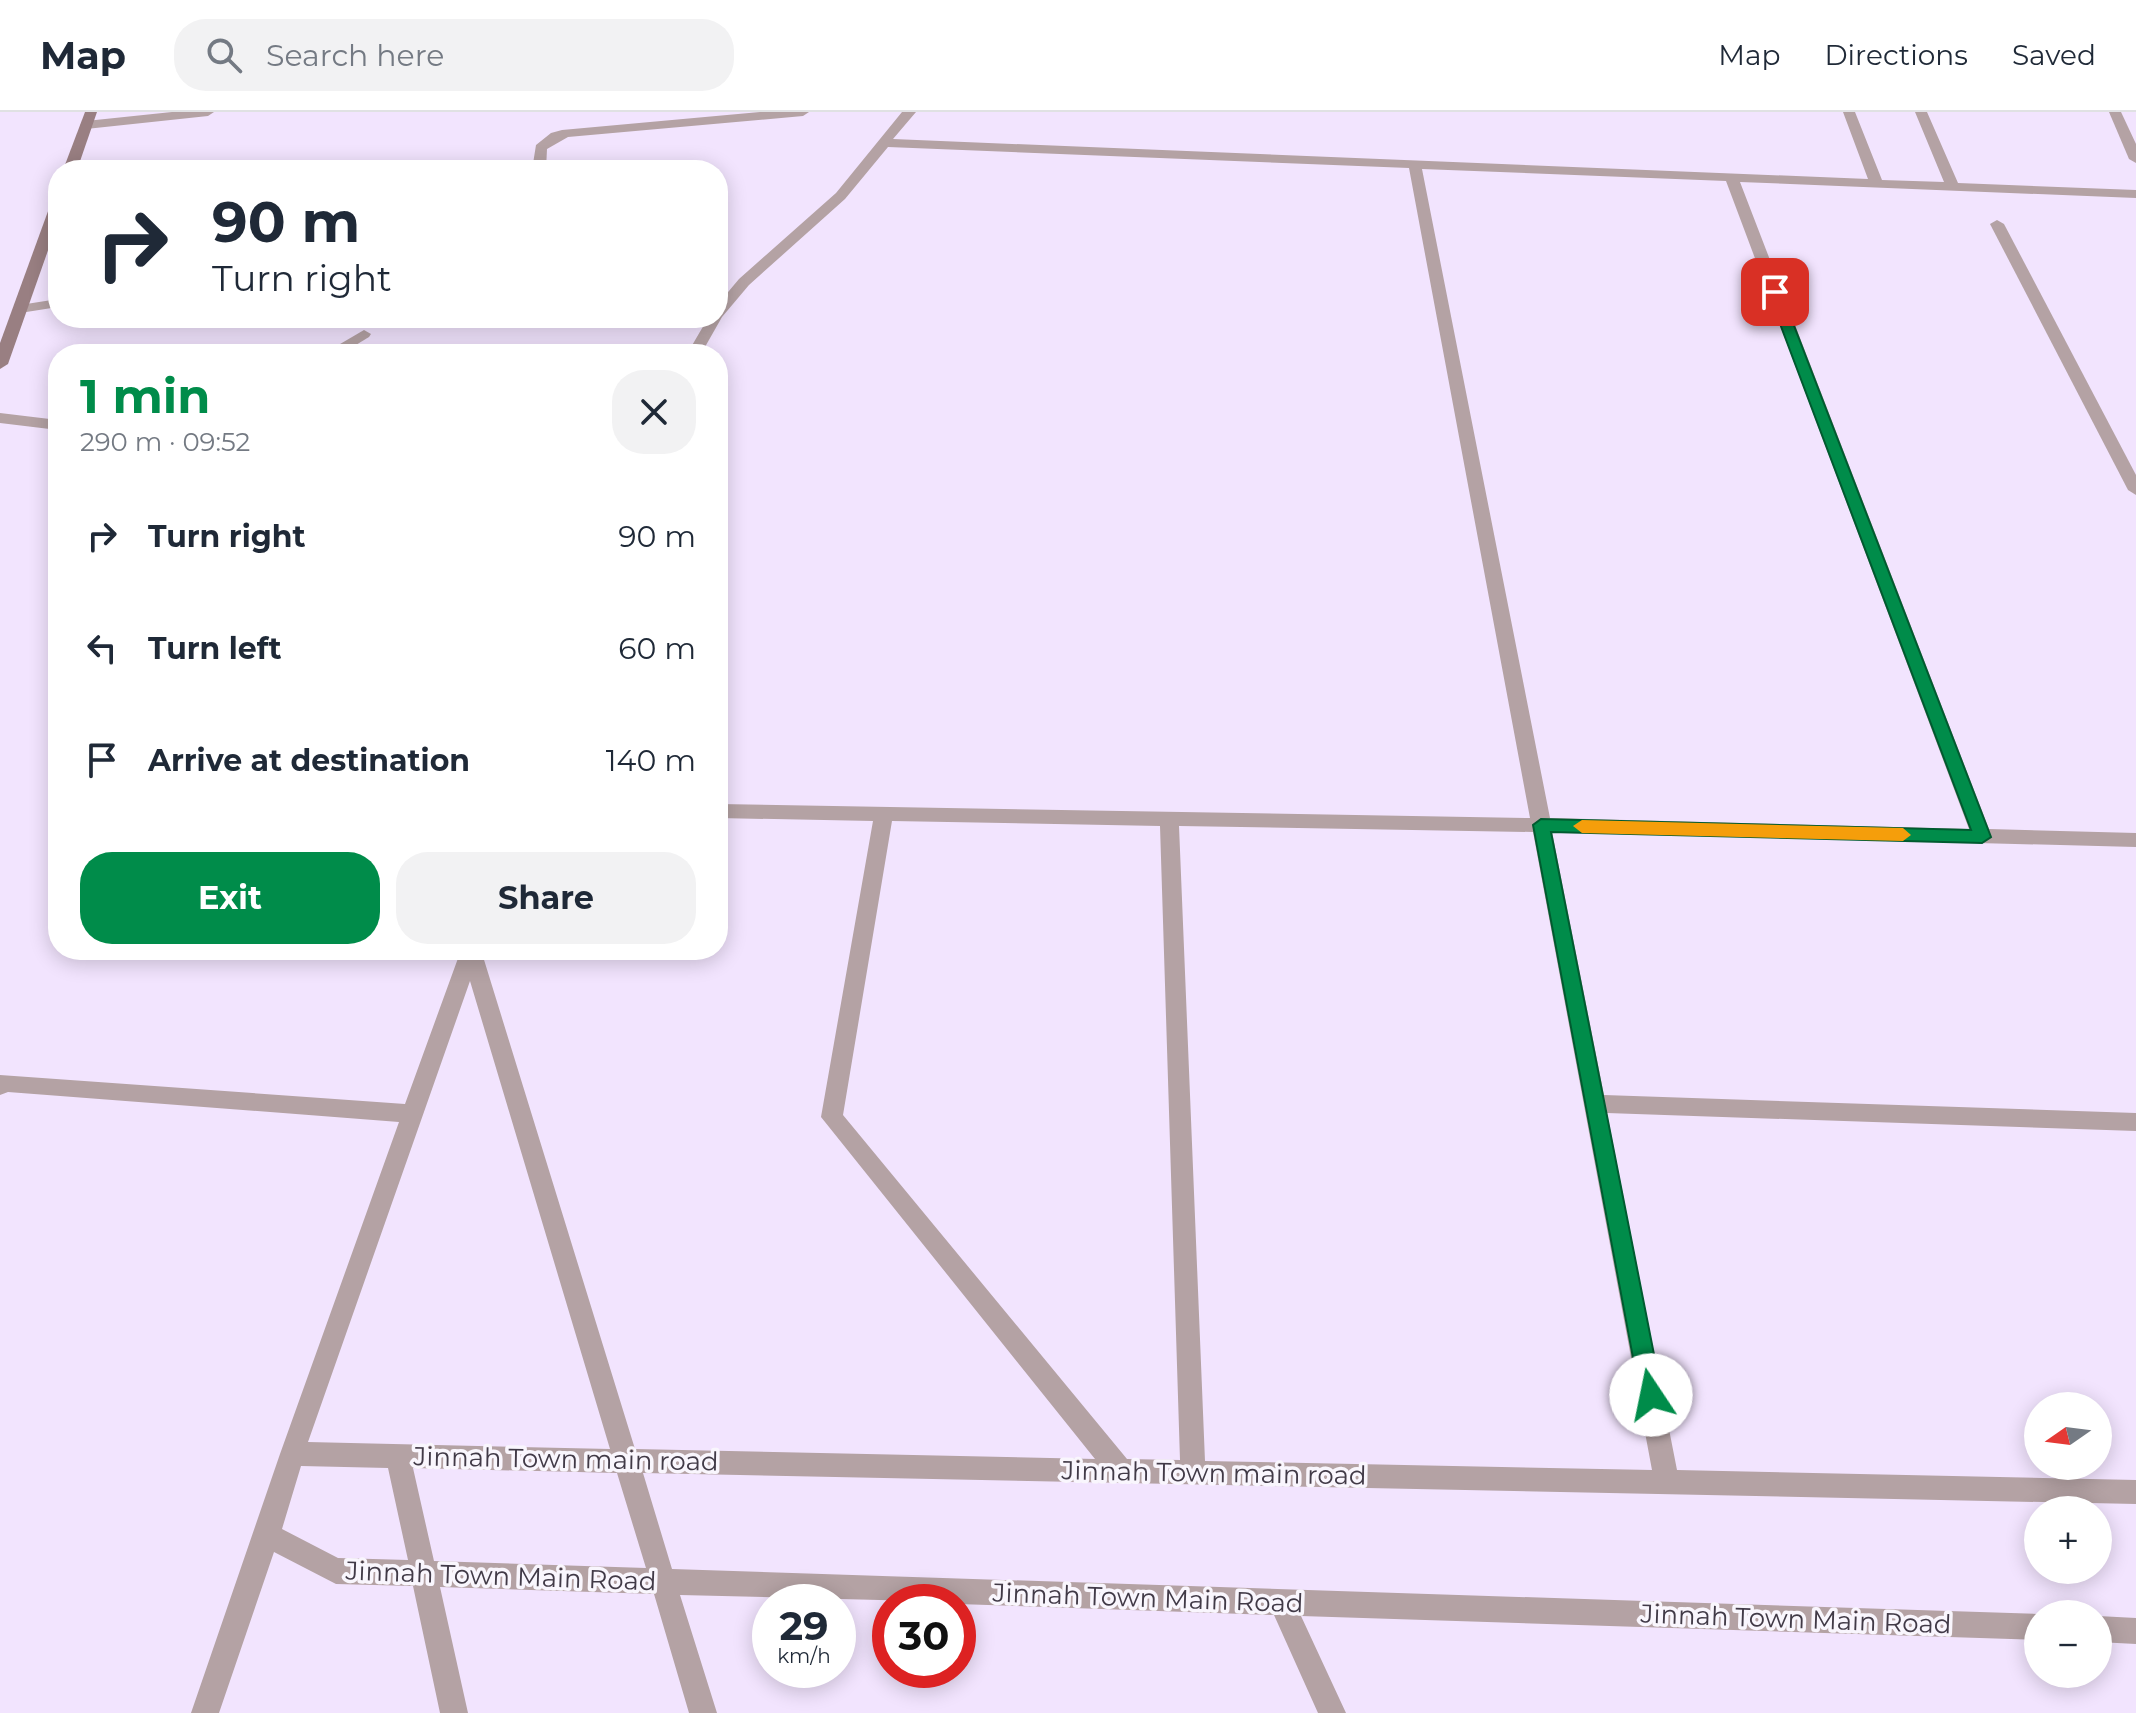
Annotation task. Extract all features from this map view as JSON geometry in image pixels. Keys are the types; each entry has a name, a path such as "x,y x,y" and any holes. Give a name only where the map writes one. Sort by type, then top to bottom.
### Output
{"street":[{"path":"73,160 88,118 208,112"},
{"path":"540,160 541,148 556,136 567,133 803,112"},
{"path":"728,300 737,287 778,248 835,202 884,143 900,118 910,112"},
{"path":"1849,112 1877,184"},
{"path":"1921,112 1953,187"},
{"path":"2115,112 2136,159"},
{"path":"884,143 2136,194"},
{"path":"1415,165 1667,1482"},
{"path":"1731,177 1982,837"},
{"path":"1997,224 2136,490"},
{"path":"0,364 48,231"},
{"path":"20,309 48,305"},
{"path":"347,344 364,334"},
{"path":"0,418 48,424"},
{"path":"728,811 1541,825 2136,840"},
{"path":"884,814 832,1117 1121,1471"},
{"path":"1169,819 1193,1472"},
{"path":"205,1713 292,1454 467,960"},
{"path":"474,960 703,1713"},
{"path":"0,1086 2,1083 411,1114"},
{"path":"1595,1104 2136,1122"},
{"name":"Jinnah Town main road","path":"292,1454 2136,1492"},
{"path":"398,1456 454,1713"},
{"name":"Jinnah Town Main Road","path":"267,1535 336,1571 2024,1627"},
{"path":"1282,1603 1332,1713"},
{"path":"2112,1630 2136,1631"}],"slow traffic":[{"path":"1582,826 1903,835"}],"route":[{"path":"1651,1395 1541,825 1982,837 1775,292"}]}
